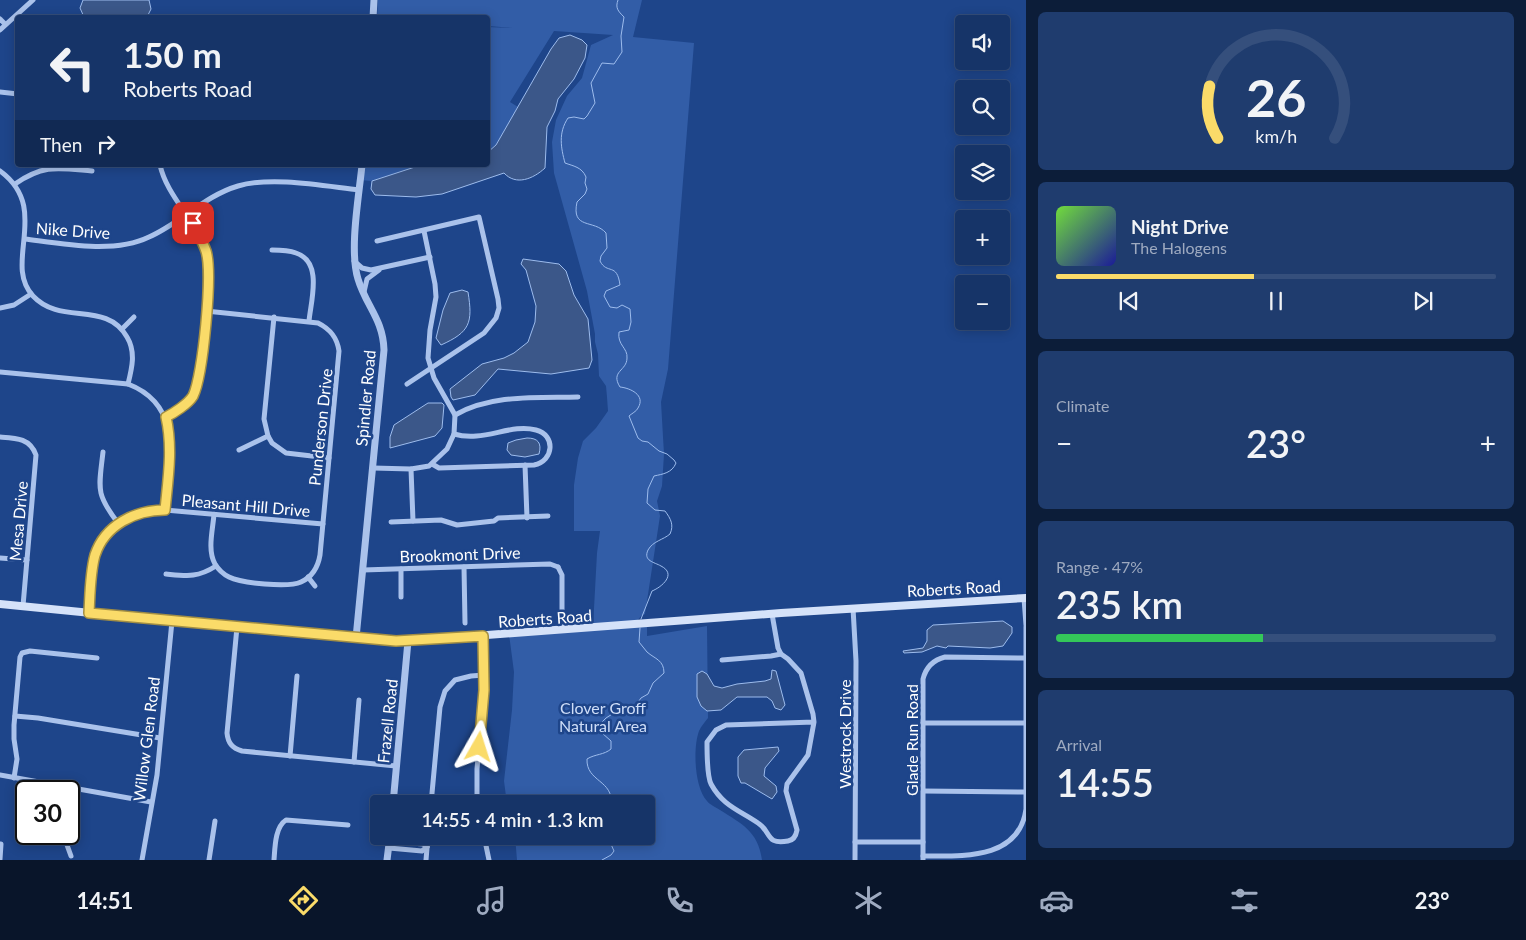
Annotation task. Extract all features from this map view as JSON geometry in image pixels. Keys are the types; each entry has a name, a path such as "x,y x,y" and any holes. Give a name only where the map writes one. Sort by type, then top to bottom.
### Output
{"main road":[{"name":"Roberts Road","path":"0,604 356,638 408,641 853,608 914,609 1025,600"}],"street":[{"path":"16,15 33,0"},
{"path":"373,15 374,0"},
{"path":"0,30 15,15"},
{"path":"0,19 5,24"},
{"path":"0,92 15,94"},
{"path":"161,167 165,181 186,214 206,252 209,283 200,373 192,397 173,414 166,417"},
{"name":"Spindler Road","path":"356,638 384,344 378,320 358,279 354,262 362,167"},
{"path":"15,184 38,171 48,168 92,171"},
{"name":"Nike Drive","path":"0,171 15,184 24,205 25,239 100,246 125,245 150,237 217,194 249,184 282,183 360,190"},
{"path":"377,241 479,217 498,299 499,308 496,318 484,333 430,366 407,384"},
{"path":"373,468 424,468 432,464 447,449 454,434 456,415 434,378 430,366 428,348 436,296 424,231"},
{"path":"25,239 22,272 31,294 39,302 56,311 101,317 116,323 122,329 132,349 132,372 128,384"},
{"path":"272,250 295,253 302,256 311,267 313,281 309,321"},
{"path":"354,262 366,269 380,269 430,257"},
{"path":"364,293 367,279 380,269"},
{"path":"0,308 14,305 31,294"},
{"name":"Punderson Drive","path":"206,311 309,321 329,329 336,339 339,351 319,561 317,567 308,577"},
{"path":"122,329 134,317"},
{"path":"274,317 264,419 268,436 272,443 286,453 330,458"},
{"path":"0,372 128,384 150,397 162,409 169,430 170,449 165,510"},
{"path":"456,415 482,404 505,399 578,396"},
{"path":"432,464 439,468 525,466 543,462 550,452 549,441 545,434 540,431 524,429 476,437 454,434"},
{"path":"239,450 268,436"},
{"name":"Mesa Drive","path":"0,437 26,441 34,450 36,461 23,606"},
{"path":"102,452 100,493 118,523"},
{"path":"525,466 527,518"},
{"path":"411,469 412,521"},
{"name":"Pleasant Hill Drive","path":"89,613 95,556 101,544 118,523 140,512 165,510 323,524"},
{"path":"214,514 212,556 216,566 226,576 240,581 288,586 303,581 308,577 315,586"},
{"path":"391,522 441,520 457,525 494,521 498,518 548,516"},
{"path":"0,558 27,560"},
{"name":"Brookmont Drive","path":"363,570 560,565 562,574 562,630"},
{"path":"166,574 198,575 216,566"},
{"path":"464,567 465,623"},
{"path":"401,569 402,597"},
{"path":"923,858 991,857 1009,843 1019,831 1025,815 1026,792 1025,600"},
{"name":"Westrock Drive","path":"853,608 856,661 855,860"},
{"path":"772,614 778,648 781,654 788,658 801,674 814,722 808,755 787,784 787,798 797,830 796,836 792,840 775,842 761,824 723,801 710,782 708,742 716,730 726,725 814,722"},
{"name":"Willow Glen Road","path":"142,860 156,775 172,621"},
{"path":"237,627 227,733 230,745 242,751 396,766"},
{"path":"476,795 484,690 483,636"},
{"name":"Frazell Road","path":"394,795 408,641"},
{"path":"14,778 17,758 14,739 15,716 19,661 22,653 30,651 97,658"},
{"path":"722,660 781,654"},
{"name":"Glade Run Road","path":"923,858 923,679 928,667 938,659 945,657 1026,658"},
{"path":"432,795 440,707 445,691 455,680 484,675"},
{"path":"290,756 297,676"},
{"path":"354,762 359,700"},
{"path":"15,716 160,738"},
{"path":"923,723 1025,723"},
{"path":"0,776 25,780"},
{"path":"80,790 152,802"},
{"path":"923,791 1026,792"},
{"path":"274,860 278,828 286,820 348,825"},
{"path":"209,860 215,821"},
{"path":"855,842 923,842"},
{"path":"0,859 2,844"},
{"path":"67,845 70,856"},
{"path":"387,860 389,845"},
{"path":"424,845 427,847 426,860"},
{"path":"486,845 489,860"}],"green space":[{"name":"Clover Groff Natural Area","path":"378,0 642,0 633,37 694,43 668,369 661,402 664,454 662,486 657,501 660,516 645,614 635,624 647,624 647,636 707,626 708,718 700,729 697,738 695,756 699,786 708,802 748,829 757,842 762,860 517,860 516,845 655,845 655,795 506,795 504,781 514,672 509,634 593,627 600,531 574,531 574,485 583,441 596,428 608,411 607,397 606,386 599,376 598,354 587,291 554,173 552,142 556,120 567,96 582,78 591,45 613,35 554,31 510,102 518,107 496,145 490,150 490,27 513,28 490,26 490,15 377,15"},
{"path":"362,167 415,167 372,181 360,180"}],"shaded area":[{"path":"83,0 149,0 151,9 148,15 83,15 80,8"},
{"path":"570,35 582,40 587,45 585,58 574,79 558,99 555,111 547,127 545,168 524,180 514,179 504,173 442,194 416,197 375,195 371,189 372,181 415,167 490,167 490,150 496,145 559,38"},
{"path":"523,259 559,264 566,271 574,295 588,319 592,360 589,368 551,374 498,369 475,395 453,400 450,389 482,364 504,358 528,342 535,322 536,306 526,270 521,264"},
{"path":"462,290 468,292 470,312 467,325 458,336 441,345 436,338 443,310 450,293"},
{"path":"428,403 442,403 444,405 442,428 435,436 390,448 390,437 394,425"},
{"path":"527,438 538,442 540,447 539,454 525,457 511,455 507,450 508,443"},
{"path":"1003,621 1012,627 1012,633 1003,646 990,648 948,646 946,648 937,646 922,652 904,653 903,651 923,648 927,641 927,630 933,625"},
{"path":"772,670 776,671 785,705 781,710 775,708 772,701 767,697 737,697 721,710 707,711 701,706 697,697 697,674 702,671 707,674 714,686 722,688 771,679"},
{"path":"778,747 779,751 765,768 764,776 776,786 777,792 772,799 745,783 741,783 738,776 738,757 744,750"}],"waterway":[{"path":"618,0 618,9 624,17 621,36 622,52 614,64 602,63 591,83 595,103 584,119 568,118 561,140 565,163 580,169 586,177 587,189 577,202 577,217 606,233 607,248 600,261 603,265 614,271 619,278 620,285 606,291 604,296 610,307 617,308 622,305 630,309 631,322 629,330 619,332 627,358 617,378 620,387 636,393 640,399 637,409 629,416 638,438 667,454 676,463 670,471 654,476 648,489 647,503 655,510 665,511 670,519 672,528 670,534 648,550 648,559 666,569 668,576 660,587 652,591 641,619"},
{"path":"610,795 588,767 587,759 611,749 611,741 602,733 600,724 617,711 636,705 641,698 648,694 653,683 664,673 661,662 647,652 639,642 640,628"},
{"path":"602,860 614,851 611,845"}],"route":[{"path":"193,223 206,252 209,283 200,373 192,397 173,414 166,417 170,449 165,510 140,512 118,523 112,529 95,556 89,613 396,641 483,636 484,690 479,747"}]}
